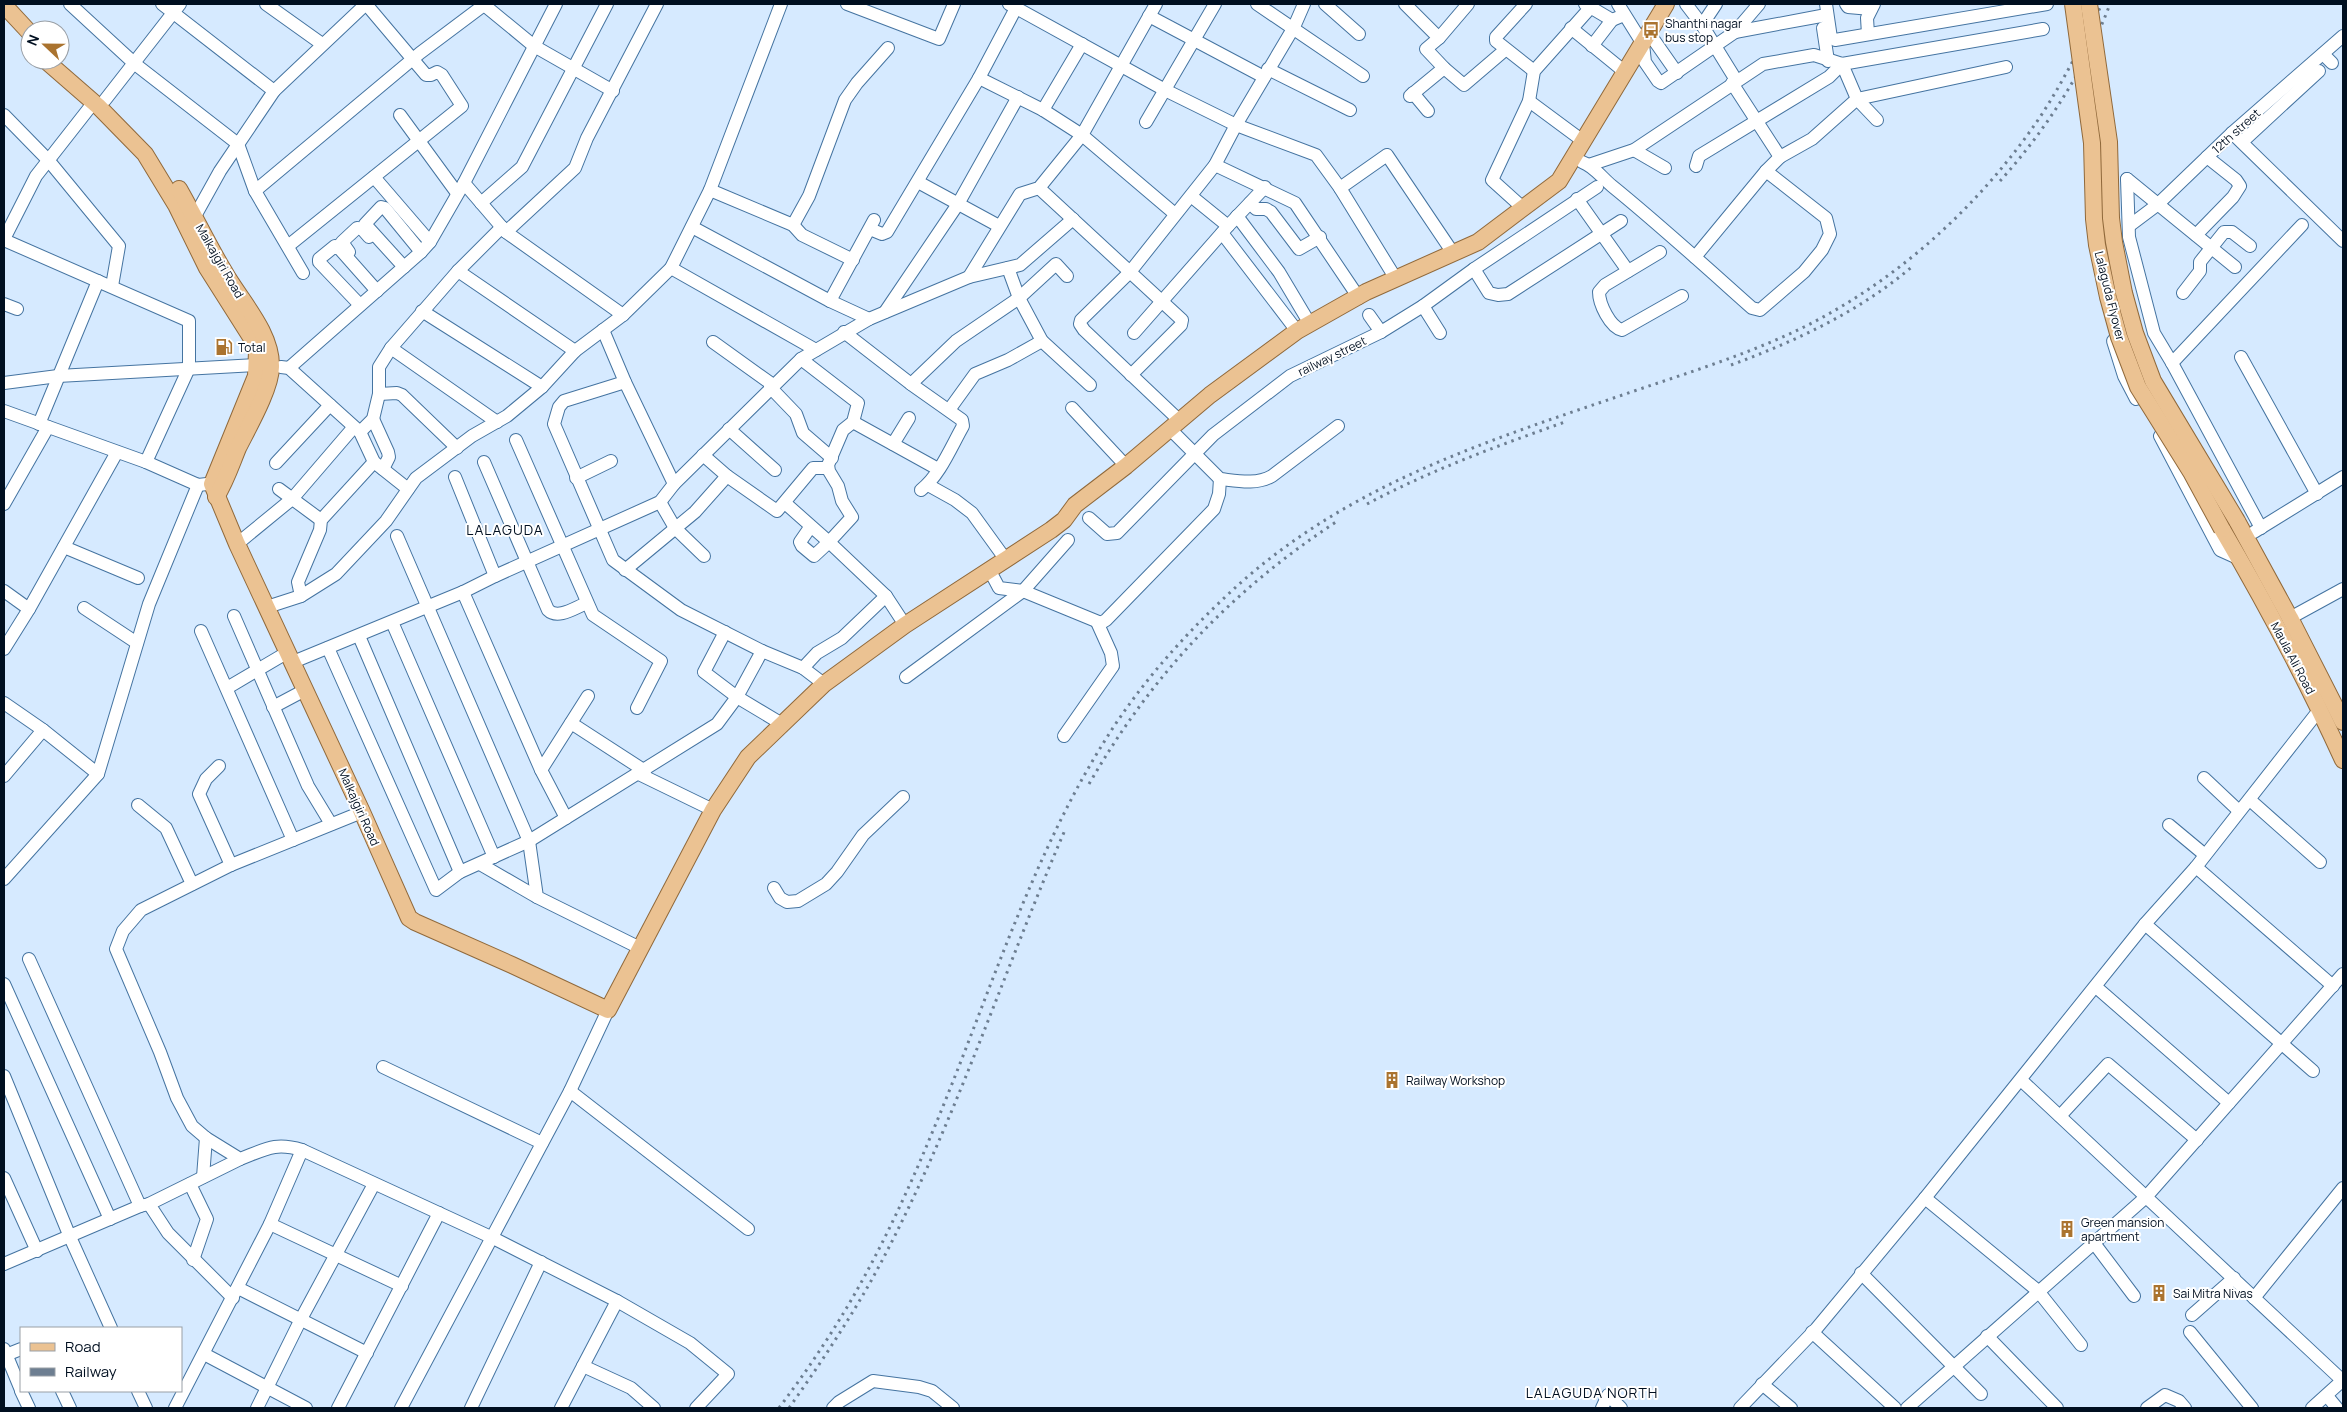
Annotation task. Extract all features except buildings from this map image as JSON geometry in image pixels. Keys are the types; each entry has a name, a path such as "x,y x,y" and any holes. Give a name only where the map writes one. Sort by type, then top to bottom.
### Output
{"main road":[{"path":"608,1010 713,810 748,757 824,684 905,625 1051,530 1064,520 1075,505 1126,466 1210,395 1303,328 1396,279 1478,242 1559,181 1666,4"},
{"name":"Lalaguda Flyover","path":"2073,4 2092,143 2094,220 2097,245 2119,337 2138,387 2191,472 2240,558"},
{"name":"Lalaguda Flyover","path":"2089,4 2109,142 2111,218 2114,242 2124,293 2135,333 2153,381 2246,537"},
{"path":"4,5 20,23"},
{"path":"4,20 20,37"},
{"name":"Malkajgiri Road","path":"58,70 148,139 194,216 224,272 258,325 267,344 264,366 251,390 213,487 236,544 362,812 409,918 608,1010"},
{"name":"Malkajgiri Road","path":"70,70 133,140 157,171 207,268 252,338 264,366"},
{"name":"Maula Ali Road","path":"2246,537 2343,722"},
{"name":"Maula Ali Road","path":"2240,558 2320,709 2343,760"}],"street":[{"path":"70,4 135,64 238,144 255,191 303,273"},
{"path":"162,4 177,9 274,91"},
{"path":"266,4 322,44"},
{"path":"194,216 238,144 274,91 366,4 426,75 438,72 442,75 462,106 288,246"},
{"path":"255,191 415,60 420,53 484,4 534,46 613,91"},
{"path":"289,368 430,242 556,4"},
{"path":"481,203 522,167 607,4"},
{"path":"301,596 298,582 320,530 320,520 388,457 388,452 373,420 378,394 379,367 391,348 458,271 575,168 587,138 657,4"},
{"path":"267,608 301,596 336,574 386,521 416,478 542,387 575,351 623,315 671,268 710,190 781,4"},
{"path":"847,4 939,39 951,5"},
{"path":"969,277 1020,194 1039,188 1082,135 1156,4"},
{"path":"1146,122 1214,4"},
{"path":"1258,4 1363,76"},
{"path":"1304,4 1294,27 1236,124 1214,165 1130,272 1080,324 1131,375 1175,425 1193,455 1220,479 1252,482 1265,480 1338,426"},
{"path":"1325,4 1359,34"},
{"path":"1405,4 1439,38"},
{"path":"1468,4 1439,38 1426,49 1444,68 1464,84 1505,50"},
{"path":"1526,4 1496,38 1497,43 1505,50 1534,70"},
{"path":"1686,4 1702,25 1754,120 1780,157"},
{"path":"1702,25 1716,4"},
{"path":"1646,39 1644,60 1659,82 1663,83 1735,32 1759,4"},
{"path":"1826,4 1831,38 1835,40 2048,4"},
{"path":"1846,4 1848,7 1873,6"},
{"path":"830,301 872,224 885,234 918,182 979,78 1012,6 1165,90 1236,124 1316,155 1340,188 1396,279"},
{"path":"1523,208 1492,180 1529,101 1534,70 1572,28 1588,6 1612,20"},
{"path":"1868,34 1866,18 1873,6"},
{"path":"146,462 189,368 189,321 4,240 36,176 99,101 135,64 177,9"},
{"path":"1592,46 1621,9 1677,73"},
{"path":"1735,32 1820,10 1828,61"},
{"path":"1149,16 1193,39 1350,110"},
{"path":"1572,28 1625,72"},
{"path":"1589,164 1634,150 1763,64 1814,55 1842,64 2043,29"},
{"name":"12th street","path":"2129,226 2157,205 2207,157 2237,137 2312,75 2343,36"},
{"path":"1043,110 1082,44"},
{"path":"793,225 810,196 845,100 857,83 888,48"},
{"path":"1842,64 1857,99 1876,120"},
{"path":"1696,166 1699,156 1754,120 1829,77 1842,64"},
{"path":"1695,257 1766,171 1780,157 1812,139 1857,99 2006,67"},
{"path":"1428,111 1411,94 1444,68"},
{"path":"979,78 1043,110 1082,135 1175,214"},
{"path":"885,312 958,204 1018,97"},
{"path":"1529,101 1583,141"},
{"path":"4,115 48,160 119,246 112,286"},
{"path":"400,115 418,142 460,188 481,203 504,230 623,315"},
{"path":"2237,137 2343,241"},
{"path":"1634,150 1665,168"},
{"path":"1340,188 1387,154 1453,253"},
{"path":"2196,235 2233,197 2240,186 2236,180 2207,157"},
{"path":"1573,159 1589,164 1752,308 1760,310 1804,272 1822,250 1830,234 1826,218 1766,171"},
{"path":"1214,165 1265,187 1294,203 1320,237 1358,298"},
{"path":"374,177 430,242"},
{"path":"2234,267 2211,246 2157,205 2127,179 2129,238 2154,333 2260,528"},
{"path":"918,182 999,226"},
{"path":"1134,333 1265,187"},
{"name":"railway street","path":"1089,518 1107,534 1117,533 1213,435 1290,376 1381,332 1597,187"},
{"path":"1039,188 1180,318 1182,324 1131,375"},
{"path":"710,190 793,225 802,235 853,260"},
{"path":"1191,196 1225,230 1303,328"},
{"path":"1577,199 1628,271"},
{"path":"1250,203 1256,209 1266,209 1271,212 1298,249 1320,237"},
{"path":"401,269 365,224 381,207 385,208 420,252"},
{"path":"1237,216 1279,272 1303,328"},
{"path":"226,688 257,670 290,657 328,648 429,607 660,502 674,484 801,358 844,332 885,312 969,277 1020,265 1073,219"},
{"path":"1474,268 1489,293 1503,295 1621,221"},
{"path":"2172,363 2302,225"},
{"path":"379,289 341,244 343,240 357,228 362,229 401,269"},
{"path":"692,228 830,301 869,319"},
{"path":"2183,293 2200,271 2200,262 2224,232 2228,231 2250,246"},
{"path":"360,305 319,262 319,259 335,246 338,246 379,289"},
{"path":"1660,252 1605,285 1599,292 1600,301 1614,326 1618,329 1626,330 1682,296"},
{"path":"911,384 956,341 1019,298 1056,264 1067,276"},
{"path":"671,268 816,350"},
{"path":"1008,268 1019,298 1042,341 1090,385"},
{"path":"458,271 575,351"},
{"path":"4,504 44,425 58,376 98,281"},
{"path":"4,304 17,309"},
{"path":"1422,306 1440,333"},
{"path":"422,311 542,387"},
{"path":"2149,314 2123,328 2113,337 2113,343 2124,376 2178,469 2220,550 2240,558"},
{"path":"1369,315 1381,332"},
{"path":"603,330 625,382 674,484"},
{"path":"844,332 911,384 960,418 963,426 938,469 924,487 955,500 972,513 1006,560"},
{"path":"948,410 975,374 1008,360 1042,341"},
{"path":"713,342 772,386 796,414 803,434 830,463 842,501 852,517 830,542 814,556 802,546 802,538 811,526"},
{"path":"391,348 496,422"},
{"path":"2241,357 2317,494"},
{"path":"801,358 856,400 858,407 853,422 843,430 830,463"},
{"path":"4,384 58,376 189,368 264,366 289,368 357,430 378,465 408,489"},
{"path":"625,382 564,401 559,407 554,424 598,530 613,560 681,610 803,668 824,684"},
{"path":"378,394 397,393 402,395 457,448"},
{"path":"276,463 330,405"},
{"path":"1072,408 1126,466"},
{"path":"4,411 213,487 149,604 98,774 6,873"},
{"path":"893,444 909,418"},
{"path":"236,544 292,499 357,430 373,420"},
{"path":"853,422 938,469"},
{"path":"729,429 775,470"},
{"path":"516,440 592,615 662,661 637,708"},
{"path":"4,649 67,548 118,452"},
{"path":"703,455 728,476 775,510 780,509 814,467 830,463"},
{"path":"576,478 611,461"},
{"path":"484,462 551,613 561,614 587,603"},
{"path":"625,570 676,528 715,492 728,476"},
{"path":"456,477 495,576"},
{"path":"2246,537 2343,477"},
{"path":"999,588 1023,591 1097,622 1106,620 1214,508 1219,494 1220,479"},
{"path":"279,489 320,520"},
{"path":"660,502 676,528 704,556"},
{"path":"785,502 886,596 905,625"},
{"path":"397,536 529,841 538,897"},
{"path":"906,677 1023,591 1068,540"},
{"path":"60,567 67,548"},
{"path":"67,548 138,578"},
{"path":"990,571 999,588 993,613"},
{"path":"2290,618 2343,589"},
{"path":"4,591 29,609"},
{"path":"463,592 541,770 566,818"},
{"path":"803,668 817,653 842,638 886,596"},
{"path":"84,608 137,643"},
{"path":"234,616 308,786 331,824"},
{"path":"392,622 494,857"},
{"path":"1064,736 1113,666 1112,653 1097,622"},
{"path":"201,631 293,840"},
{"path":"725,632 704,671 738,697 782,724"},
{"path":"359,636 460,872"},
{"path":"328,648 436,890 460,872 529,841 717,724 738,697 762,650"},
{"path":"273,706 305,690"},
{"path":"541,770 588,696"},
{"path":"4,703 43,730 98,774"},
{"path":"1740,1408 1816,1329 1925,1198 2146,924 2196,868 2320,709"},
{"path":"571,723 642,772 713,810"},
{"path":"4,776 43,730"},
{"path":"219,766 209,774 199,794 231,865"},
{"path":"2204,778 2239,811"},
{"path":"774,888 780,898 788,902 798,901 826,884 837,872 863,835 904,797"},
{"path":"2250,800 2320,862"},
{"path":"138,805 166,828 192,884"},
{"path":"240,1159 206,1138 192,1126 177,1098 160,1052 116,950 123,931 141,910 231,865 362,812"},
{"path":"2169,826 2205,855"},
{"path":"480,864 538,897 640,948"},
{"path":"2196,868 2333,986"},
{"path":"2146,924 2314,1071"},
{"path":"29,959 144,1205 168,1234 193,1260 236,1293 301,1319 367,1353"},
{"path":"1908,1408 1953,1366 2146,1197 2343,974"},
{"path":"4,984 110,1219"},
{"path":"2096,987 2229,1103"},
{"path":"401,1408 570,1091 608,1010"},
{"path":"2060,1116 2108,1064 2197,1140"},
{"path":"383,1067 542,1143"},
{"path":"4,1076 70,1237 110,1327"},
{"path":"2021,1080 2343,1380 2312,1408"},
{"path":"570,1091 748,1229"},
{"path":"203,1177 206,1138"},
{"path":"4,1262 37,1251 144,1205 240,1159 274,1146 286,1145 302,1150 493,1238 617,1301 690,1343 728,1374 696,1408"},
{"path":"175,1408 270,1224 302,1150"},
{"path":"4,1178 37,1251"},
{"path":"190,1184 207,1219 193,1260"},
{"path":"257,1408 301,1319 374,1184"},
{"path":"2254,1298 2343,1188"},
{"path":"1925,1198 2038,1291 2080,1345"},
{"path":"338,1408 439,1213"},
{"path":"270,1224 402,1286"},
{"path":"2094,1243 2134,1296"},
{"path":"471,1408 541,1262"},
{"path":"1861,1273 1981,1394"},
{"path":"2192,1315 2234,1278"},
{"path":"561,1408 617,1301"},
{"path":"1812,1332 1894,1408"},
{"path":"2190,1332 2252,1408"},
{"path":"1987,1336 2058,1408"},
{"path":"20,1349 5,1352 20,1388"},
{"path":"204,1354 306,1408"},
{"path":"583,1366 631,1388 654,1408"},
{"path":"833,1408 839,1402 874,1381 919,1387 932,1391 953,1408"},
{"path":"1762,1384 1791,1408"},
{"path":"22,1392 29,1408"},
{"path":"62,1392 70,1408"},
{"path":"138,1392 146,1408"},
{"path":"1602,1408 1608,1395 1621,1408"},
{"path":"2147,1408 2165,1395 2180,1401 2185,1408"},
{"path":"2327,1396 2337,1408"}],"railway":[{"path":"779,1408 836,1325 867,1272 895,1217 932,1133 1031,884 1078,787 1129,704 1157,668 1188,634 1220,602 1267,561 1315,526 1366,496 1473,448 1765,345 1804,327 1872,287 1904,264 1963,211 2015,152 2056,92 2102,4"},
{"path":"2000,181 2049,119 2077,75 2110,4"},
{"path":"1731,365 1780,346 1850,311 1894,282 1914,265"},
{"path":"1367,504 1440,469 1565,422"},
{"path":"1089,784 1140,706 1168,670 1198,637 1264,575 1339,520"},
{"path":"789,1408 852,1314 899,1227 926,1171 1065,830"}],"place":[{"name":"Shanthi nagar bus stop","path":"1651,30"},
{"name":"Total","path":"224,347"},
{"name":"Railway Workshop","path":"1392,1080"},
{"name":"Green mansion apartment","path":"2067,1229"},
{"name":"Sai Mitra Nivas","path":"2159,1293"}],"district":[{"name":"LALAGUDA","path":"505,529"},
{"name":"LALAGUDA NORTH","path":"1592,1392"}]}
